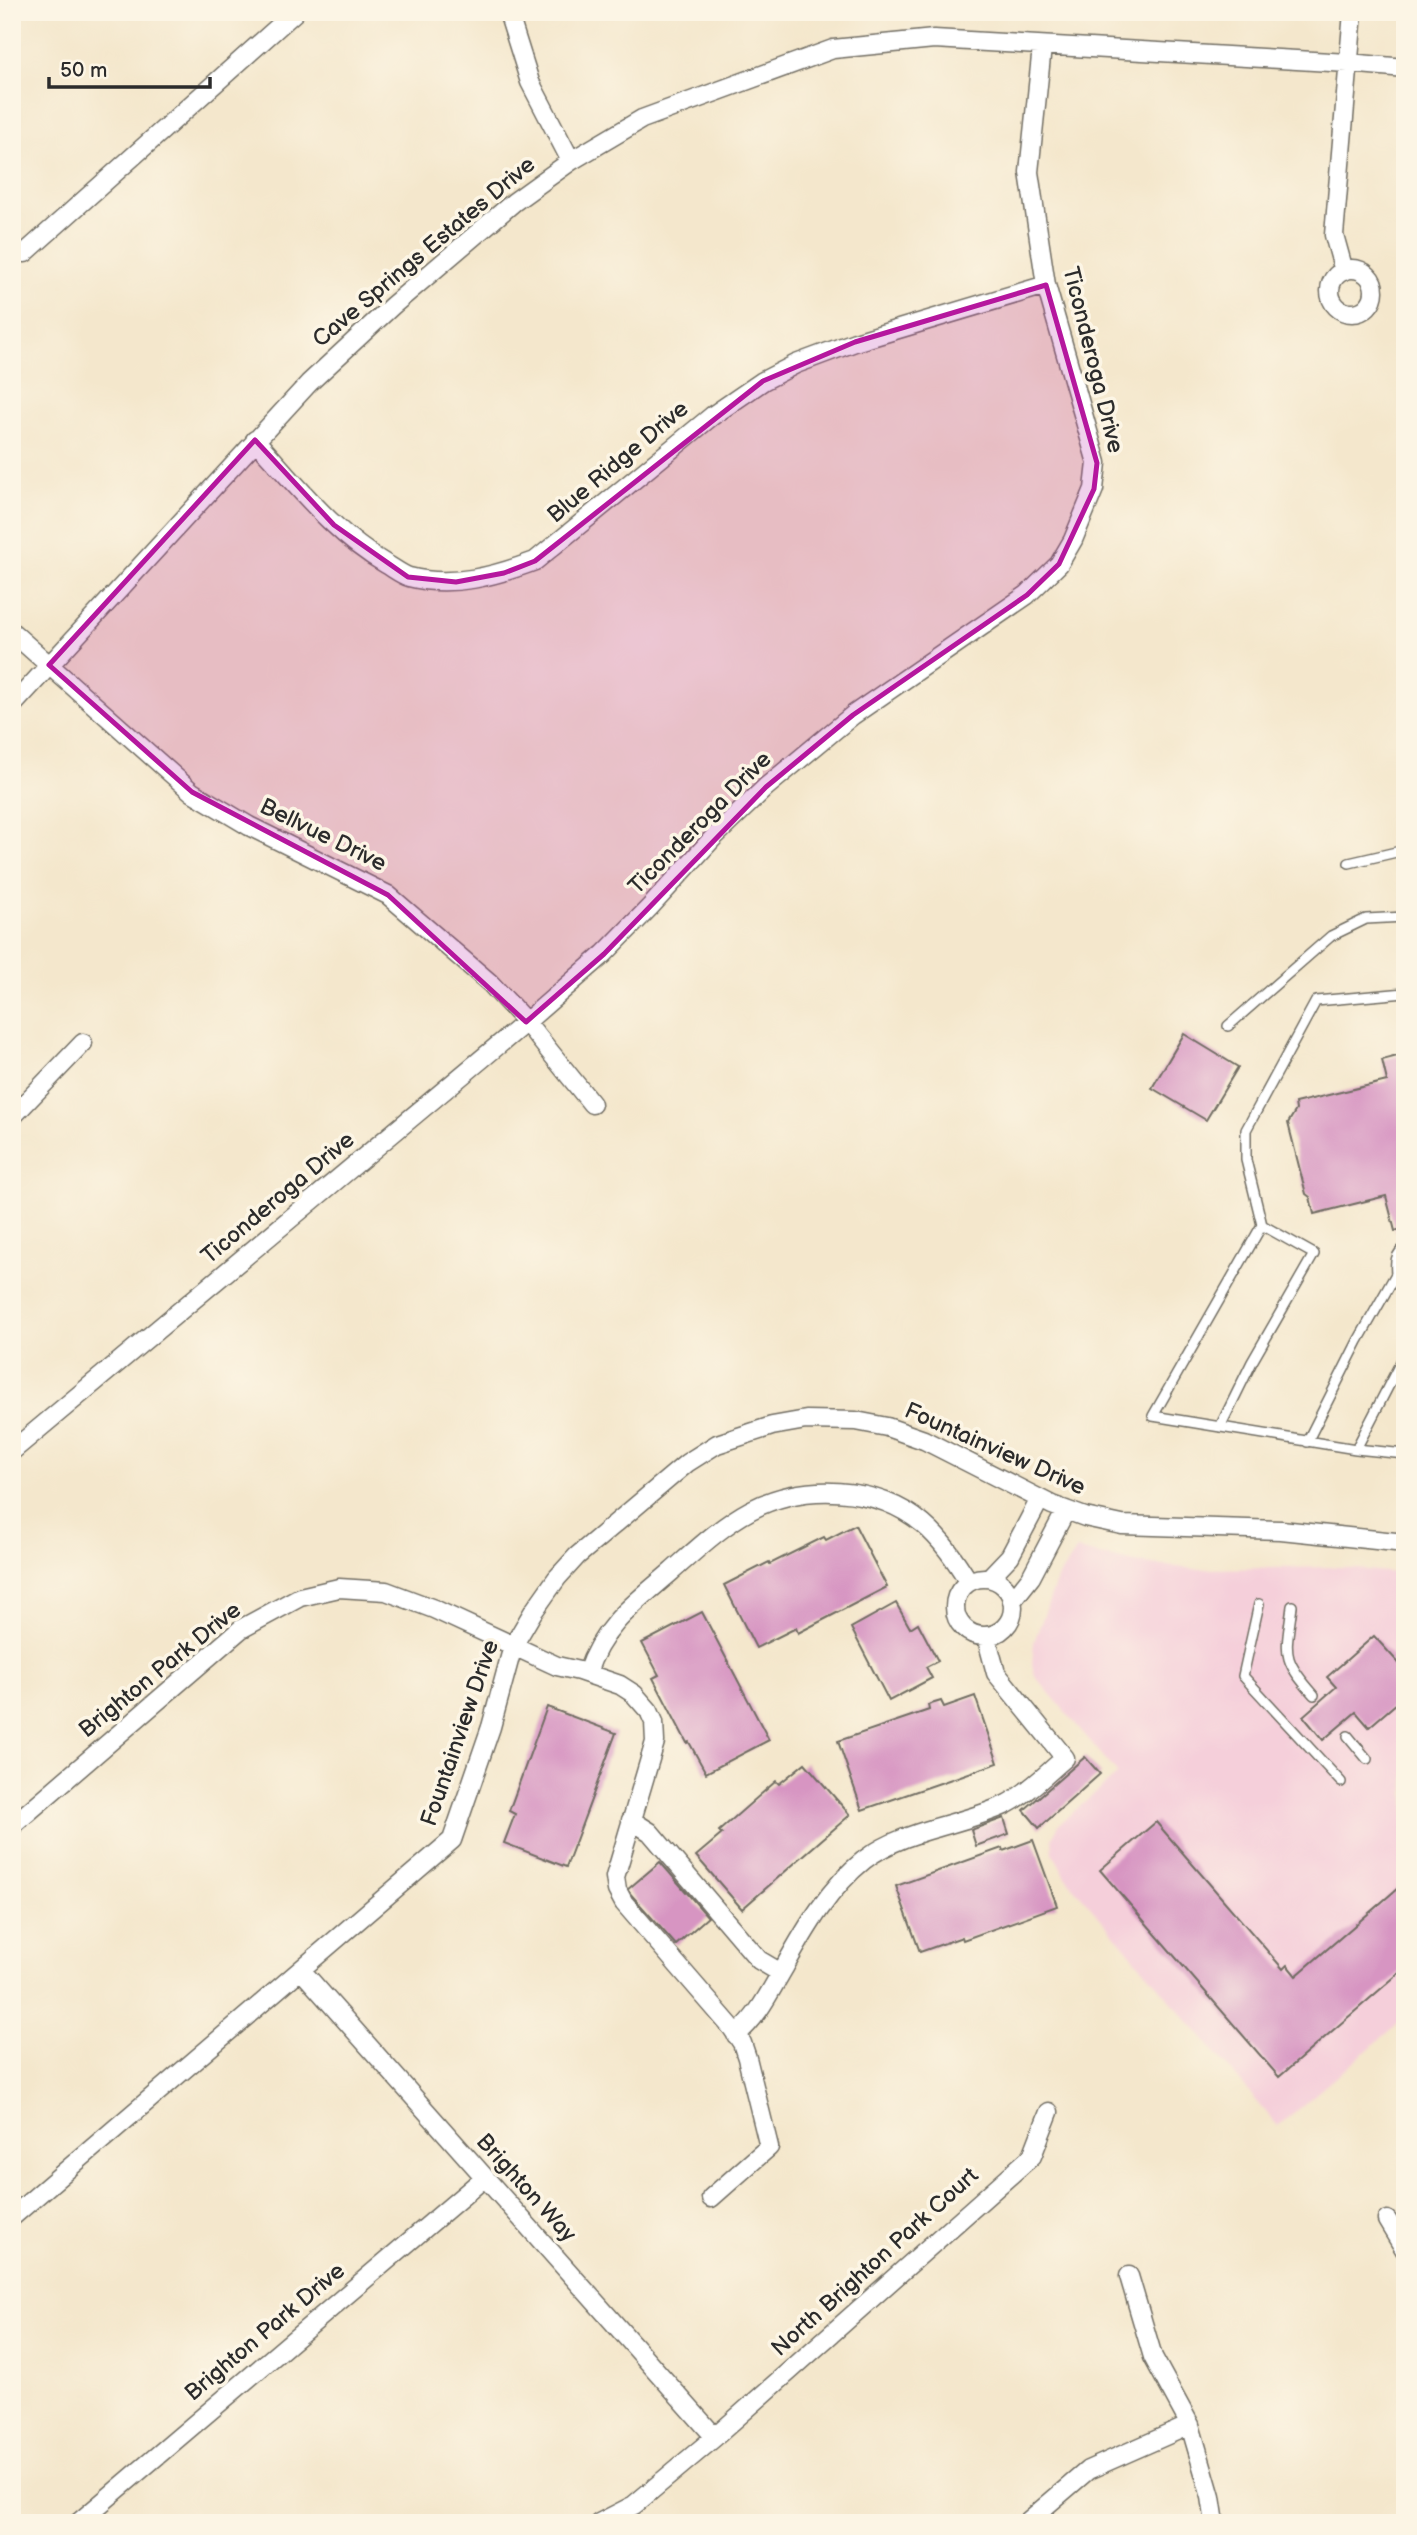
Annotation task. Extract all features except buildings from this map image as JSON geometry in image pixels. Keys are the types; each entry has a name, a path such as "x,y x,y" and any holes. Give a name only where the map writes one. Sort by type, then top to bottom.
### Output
{"street":[{"path":"26,253 295,12"},
{"path":"508,12 530,82 571,161"},
{"path":"1343,271 1334,234 1353,12"},
{"name":"Cave Springs Estates Drive","path":"12,706 309,383 392,306 514,202 571,161 642,119 833,50 934,39 1405,68"},
{"name":"Ticonderoga Drive","path":"12,1451 604,954 713,838 766,787 853,715 1027,595 1059,564 1073,540 1094,489 1097,463 1046,285 1029,172 1042,47"},
{"name":"Blue Ridge Drive","path":"255,440 334,525 365,552 408,577 456,582 504,573 535,561 712,416 785,369 855,342 1046,285"},
{"name":"Bellvue Drive","path":"12,632 192,792 249,826 388,895 490,983 526,1022 592,1104"},
{"path":"12,1117 83,1043"},
{"name":"Fountainview Drive","path":"12,2217 452,1840 491,1727 513,1646 556,1578 577,1556 642,1500 687,1463 717,1444 772,1426 806,1420 829,1419 887,1427 924,1440 1066,1510 1122,1525 1281,1530 1405,1542"},
{"path":"587,1673 594,1651 603,1637 640,1598 735,1520 753,1509 793,1496 820,1492 849,1493 899,1509 921,1522 940,1540 969,1582"},
{"path":"1041,1499 1010,1556 989,1578 969,1582 957,1598 956,1613 967,1630 986,1636 1000,1631 1009,1622 1013,1601 1031,1577 1066,1510"},
{"path":"989,1578 1007,1589 1013,1601"},
{"name":"Brighton Park Drive","path":"12,1826 241,1629 300,1597 339,1588 386,1591 434,1609 557,1666 620,1685 634,1694 649,1711 654,1722 655,1742 615,1877 617,1890 624,1903 736,2035"},
{"path":"712,2198 769,2147 747,2058 736,2035 752,2022 828,1899 866,1859 891,1844 1009,1803 1065,1758 996,1673 986,1636"},
{"path":"631,1820 650,1832 759,1959 780,1973"},
{"name":"Brighton Way","path":"301,1970 715,2437"},
{"name":"North Brighton Park Court","path":"599,2523 634,2505 715,2437 1031,2156 1049,2112"},
{"name":"Brighton Park Drive","path":"78,2523 484,2178"},
{"path":"1387,2220 1405,2250"},
{"path":"1129,2276 1153,2357 1190,2425 1211,2497 1215,2523"},
{"path":"1026,2523 1088,2470 1190,2425"}],"lane":[{"path":"1349,863 1405,849"},
{"path":"1228,1026 1331,936 1366,919 1405,917"},
{"path":"1405,993 1316,1001 1246,1130 1246,1160 1262,1224 1153,1416 1307,1442 1405,1454"},
{"path":"1220,1427 1252,1362 1314,1254 1262,1224"},
{"path":"1307,1442 1358,1341 1396,1274 1395,1263 1399,1252 1405,1248"},
{"path":"1396,1274 1405,1283"},
{"path":"1356,1449 1405,1354"},
{"path":"1259,1604 1244,1676 1341,1782"},
{"path":"1292,1606 1286,1656 1293,1670 1314,1695"},
{"path":"1348,1736 1367,1759"}],"highlighted area":[{"path":"1046,285 1097,463 1094,489 1059,564 1027,595 853,715 766,787 604,954 526,1022 388,895 192,792 49,665 255,440 334,525 408,577 456,582 504,573 535,561 763,381 855,342"}],"shaded area":[{"path":"1077,1550 1135,1563 1195,1569 1339,1567 1405,1574 1405,2018 1278,2126 1067,1879 1053,1853 1052,1839 1059,1824 1118,1774 1035,1676 1032,1664 1034,1642 1057,1579"}]}
